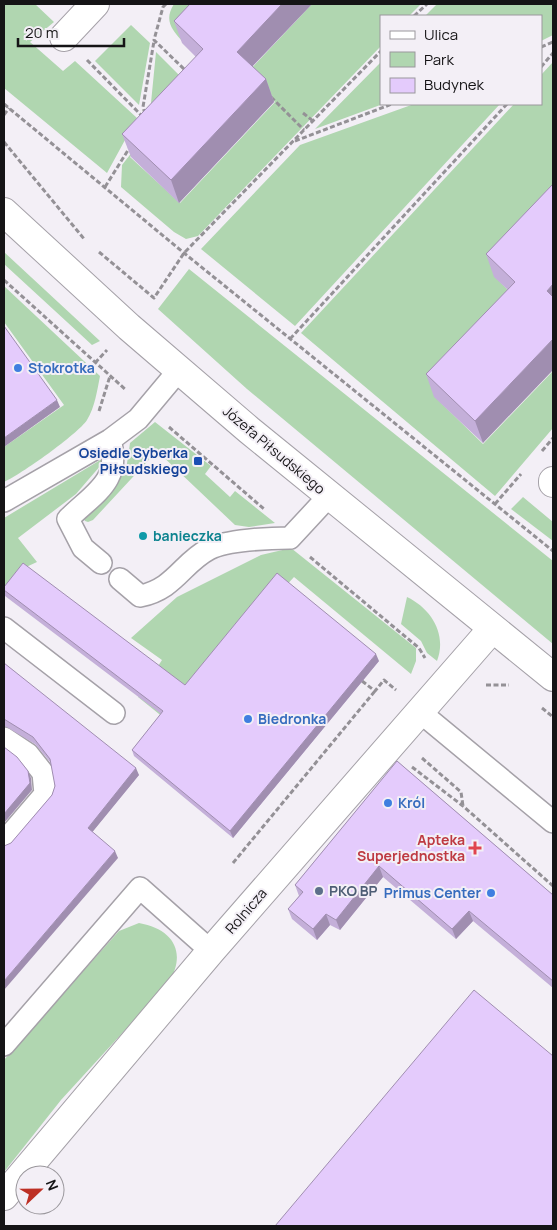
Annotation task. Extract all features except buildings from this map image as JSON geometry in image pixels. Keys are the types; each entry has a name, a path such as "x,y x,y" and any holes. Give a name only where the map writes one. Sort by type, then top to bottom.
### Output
{"street":[{"path":"64,36 95,4"},
{"name":"Józefa Piłsudskiego","path":"4,212 179,370 328,496 553,677"},
{"name":"Rolnicza","path":"4,1196 211,951 492,629"}],"lane":[{"path":"4,501 110,440 138,419 179,370"},
{"path":"100,563 83,548 68,519 111,477 115,456 110,440"},
{"path":"120,579 140,596 157,592 210,548 259,538 290,538 328,496"},
{"path":"4,628 114,712"},
{"path":"420,712 553,822"},
{"path":"4,738 28,754 44,773 45,794 4,842"},
{"path":"4,1045 140,888 211,951"}],"path":[{"path":"64,36 146,121 143,106 154,40 163,7 166,4"},
{"path":"415,15 426,4"},
{"path":"154,40 190,75"},
{"path":"95,249 154,298 184,253 380,52"},
{"path":"542,66 553,53"},
{"path":"270,95 304,130"},
{"path":"4,104 184,253 553,551"},
{"path":"293,142 389,105"},
{"path":"290,339 506,105"},
{"path":"4,115 9,108"},
{"path":"303,113 313,121"},
{"path":"4,142 87,242"},
{"path":"105,187 131,146"},
{"path":"95,363 108,349"},
{"path":"233,863 384,680 397,691"},
{"path":"362,681 374,691"},
{"path":"419,756 461,792 463,806"}],"green space":[{"path":"4,4 35,4 54,22 30,42 63,71 75,61 137,118 107,173 4,88"},
{"path":"174,4 218,4 183,42 175,33 169,20"},
{"path":"312,4 421,4 410,15 380,15 380,47 198,236 186,239 174,232 121,187 122,165 151,128 155,131 130,157 180,203 275,102 246,74"},
{"path":"437,4 553,4 553,35 542,40 542,15 426,15"},
{"path":"131,25 150,43 139,105 95,61"},
{"path":"156,52 181,77 150,113"},
{"path":"553,62 553,215 494,276 523,305 435,397 483,444 553,371 553,428 495,496 301,333 513,105 542,105 542,74"},
{"path":"380,63 380,105 315,129"},
{"path":"411,105 499,105 295,326 201,249 300,145"},
{"path":"4,252 100,341 92,345 4,264"},
{"path":"189,269 553,561 553,644 247,389 158,309"},
{"path":"4,286 100,376 92,410 82,426 48,454 4,482 4,447 64,405 4,322"},
{"path":"155,422 211,466 205,474 230,497 235,491 275,523 249,527 235,525 157,451 93,520 85,521 83,517 126,470 130,443"},
{"path":"102,459 101,465 76,494 18,538 37,562 24,568 4,592 4,518"},
{"path":"523,497 553,522 553,541 511,509"},
{"path":"291,548 416,648 416,661 411,674 294,577 164,718 138,697 162,660 131,638 177,597 261,555"},
{"path":"407,597 424,608 435,624 440,642 437,661 427,653 421,641 401,624"},
{"path":"139,923 161,931 174,944 177,961 169,982 61,1100 4,1172 4,1060 119,931"}],"place":[{"name":"Stokrotka","path":"18,368"},
{"name":"Osiedle Syberka Piłsudskiego","path":"198,461"},
{"name":"banieczka","path":"143,536"},
{"name":"Biedronka","path":"248,719"},
{"name":"Król","path":"388,803"},
{"name":"Apteka Superjednostka","path":"475,848"},
{"name":"PKO BP","path":"319,891"},
{"name":"Primus Center","path":"491,893"}]}
